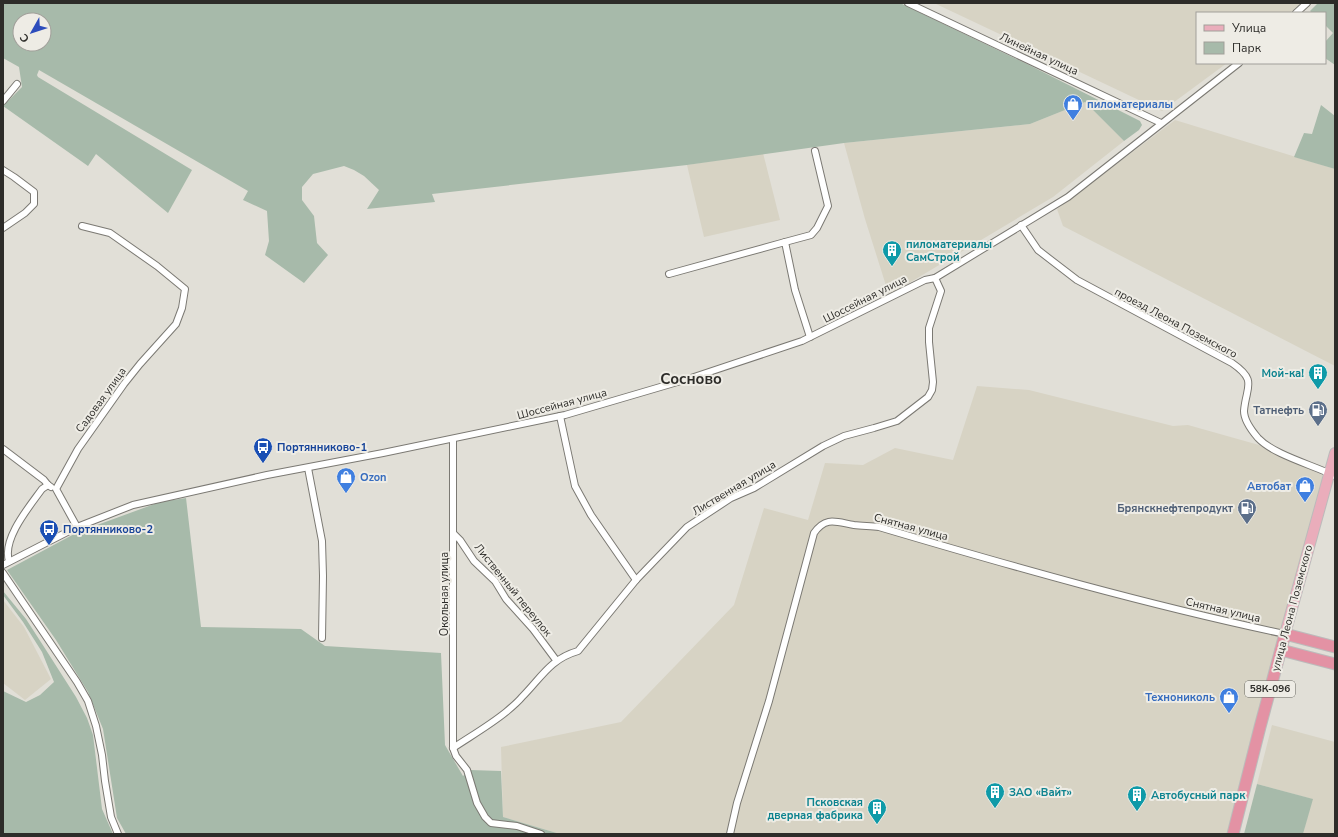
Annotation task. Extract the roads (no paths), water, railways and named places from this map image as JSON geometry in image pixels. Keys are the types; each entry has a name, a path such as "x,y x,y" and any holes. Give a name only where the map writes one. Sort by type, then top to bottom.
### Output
{"highway":[{"path":"1285,634 1335,647"},
{"name":"улица Леона Поземского","path":"1233,834 1285,634"},
{"path":"1281,650 1335,664"}],"main road":[{"name":"улица Леона Поземского","path":"1285,634 1332,475 1335,452"}],"street":[{"name":"Линейная улица","path":"908,3 1162,123"},
{"path":"1297,12 1307,3"},
{"name":"Шоссейная улица","path":"3,566 9,561 77,527 133,506 188,492 560,416 691,378 810,338 925,280 935,278 1068,197 1238,64"},
{"path":"3,101 17,84"},
{"path":"669,274 812,235 828,206 815,151"},
{"path":"3,170 34,192 34,204 25,213 3,228"},
{"name":"проезд Леона Поземского","path":"1021,225 1038,250 1077,280 1232,363 1242,370 1249,383 1244,411 1245,419 1258,438 1275,450 1332,475"},
{"name":"Садовая улица","path":"56,489 78,449 124,384 176,324 182,308 185,289 110,233 82,226"},
{"path":"785,242 795,290 810,338"},
{"name":"Лиственная улица","path":"453,748 505,713 522,698 548,667 556,660 567,654 578,651 636,580 688,528 731,498 754,488 823,446 844,436 897,420 928,397 932,390 933,382 929,328 941,291 935,278"},
{"path":"560,416 576,486 590,515 636,580"},
{"name":"Окольная улица","path":"453,439 453,748"},
{"path":"3,449 44,480 48,485 56,489 77,527"},
{"path":"308,468 322,541 322,638"},
{"path":"9,561 7,555 9,542 17,525 42,489 48,485"},
{"name":"Снятная улица","path":"730,834 737,804 769,701 814,533 820,525 826,522 834,520 879,527 1075,584 1220,620 1285,634"},
{"name":"Лиственный переулок","path":"454,534 460,540 474,561 496,581 506,599 533,629 556,660"},
{"path":"3,573 77,682 88,701 96,726 102,754 111,818 118,834"},
{"path":"453,748 456,756 467,770 481,812 491,823 517,826 541,834"}],"place":[{"name":"пиломатериалы","path":"1073,121"},
{"name":"пиломатериалы СамСтрой","path":"892,267"},
{"name":"Мой-ка!","path":"1318,390"},
{"name":"Татнефть","path":"1318,427"},
{"name":"Портянниково-1","path":"263,464"},
{"name":"Ozon","path":"346,494"},
{"name":"Автобат","path":"1305,503"},
{"name":"Брянскнефтепродукт","path":"1247,525"},
{"name":"Портянниково-2","path":"49,546"},
{"name":"Технониколь","path":"1229,714"},
{"name":"ЗАО «Вайт»","path":"995,809"},
{"name":"Автобусный парк","path":"1137,812"},
{"name":"Псковская дверная фабрика","path":"877,825"}],"district":[{"name":"Сосново","path":"691,379"}]}
